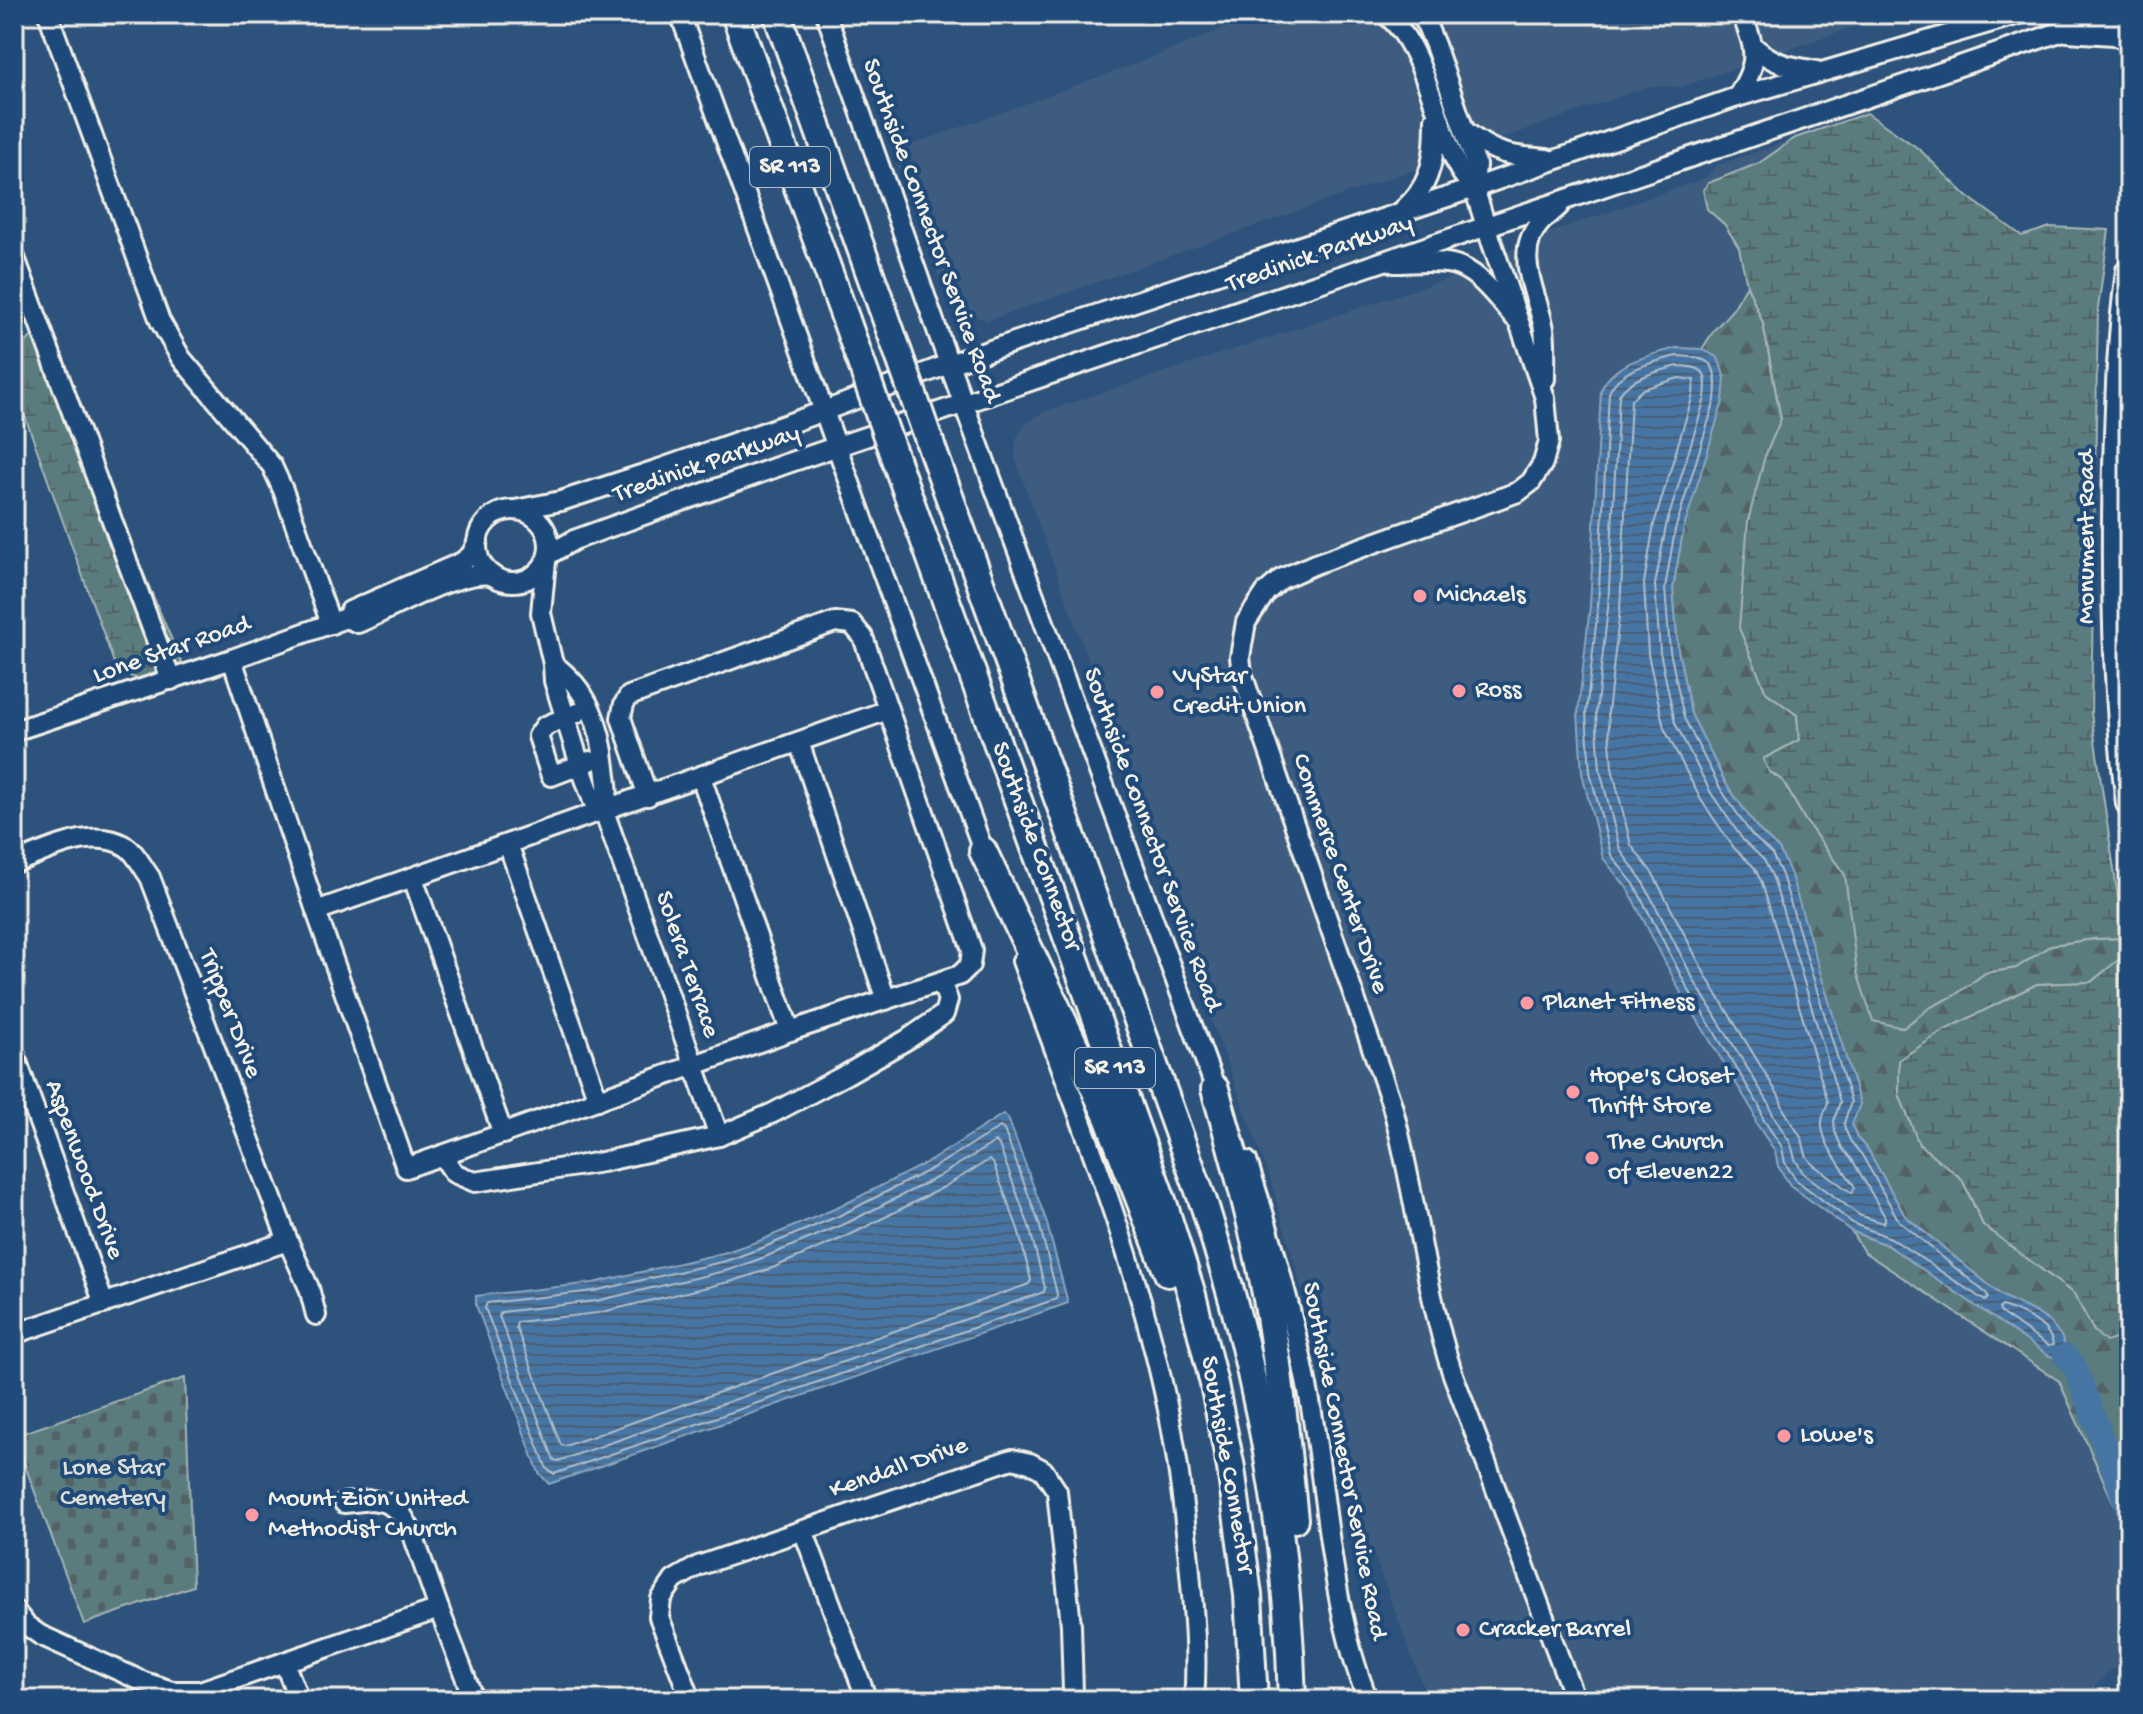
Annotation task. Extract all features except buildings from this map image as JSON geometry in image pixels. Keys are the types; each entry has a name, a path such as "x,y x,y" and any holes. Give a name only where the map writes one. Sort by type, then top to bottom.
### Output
{"highway":[{"name":"Southside Connector","path":"735,14 1164,1206 1192,1295 1231,1468 1248,1595 1254,1700"},
{"name":"Southside Connector","path":"777,14 1205,1207 1253,1379 1276,1506 1292,1691"},
{"path":"983,851 1108,1117 1165,1264 1211,1421 1252,1651"},
{"path":"1215,1089 1255,1239 1280,1392 1299,1582 1292,1691"}],"main road":[{"path":"2068,29 2114,32 2129,38"},
{"name":"Monument Road","path":"2129,271 2114,566 2115,629 2129,803"}],"street":[{"path":"48,14 160,321 181,358 272,466 338,621"},
{"path":"680,14 1108,1199 1142,1302 1168,1406 1184,1509 1196,1640 1194,1700"},
{"name":"Southside Connector Service Road","path":"826,14 963,403 1215,1089 1244,1153 1264,1212 1309,1397 1343,1619 1368,1700"},
{"name":"Commerce Center Drive","path":"1385,14 1395,21 1405,36 1460,171 1474,188 1545,398 1549,441 1543,463 1531,482 1518,492 1281,579 1266,592 1246,622 1240,657 1251,700 1392,1105 1405,1155 1439,1333 1575,1700"},
{"name":"Commerce Center Drive","path":"1422,14 1476,165 1474,188"},
{"path":"1434,14 1435,45"},
{"path":"1737,97 1753,65 1754,47 1742,14"},
{"name":"Tredinick Parkway","path":"515,510 561,501 824,411 949,364 1737,97 2019,14"},
{"name":"Tredinick Parkway","path":"547,557 574,540 963,403 2113,14"},
{"path":"1754,47 1779,64 1820,72"},
{"path":"1400,213 1420,192 1430,170 1435,141 1435,108"},
{"path":"1465,131 1495,151 1556,160"},
{"path":"1545,398 1544,330 1528,272 1527,248 1540,222 1568,198"},
{"path":"14,255 171,680"},
{"path":"1377,263 1453,264 1465,269 1520,323"},
{"path":"501,578 528,579 542,568 549,544 542,524 535,517 515,510 503,512 492,517 480,532 478,541 480,560 501,578 521,590 541,613"},
{"name":"Lone Star Road","path":"14,731 338,621 350,611 462,562 471,555 478,541"},
{"name":"Solera Terrace","path":"547,557 541,613 553,664 560,719 575,767 593,801 604,811 719,1136"},
{"name":"Lone Star Road","path":"338,621 358,623 461,577 482,573 501,578"},
{"path":"232,659 406,1168 790,1031 941,982 960,975 970,965 972,950 863,637 852,624 835,622 629,696 621,718 648,796"},
{"name":"Solera Terrace","path":"553,664 567,674 600,731 609,796 604,811"},
{"path":"590,709 545,726 538,736 551,776 604,756"},
{"path":"316,911 888,710"},
{"path":"799,742 886,1000"},
{"path":"701,777 790,1031"},
{"name":"Tripper Drive","path":"14,863 71,842 100,837 129,848 150,877 288,1241 309,1288 316,1315"},
{"path":"508,844 598,1100"},
{"path":"413,878 503,1134"},
{"path":"442,1155 454,1173 475,1182 602,1162 719,1136 773,1113 908,1039 944,1014 948,1000 941,982"},
{"name":"Aspenwood Drive","path":"14,1053 104,1304"},
{"path":"14,1334 288,1241"},
{"name":"Kendall Drive","path":"691,1700 659,1617 661,1599 674,1580 698,1566 1012,1459 1043,1470 1057,1491 1071,1625 1071,1700"},
{"path":"344,1503 372,1500 387,1503 401,1513 412,1532 474,1700"},
{"path":"803,1530 867,1700"},
{"path":"14,1610 26,1625 40,1635 140,1691 200,1691 439,1609"},
{"path":"284,1662 299,1700"}],"shaded area":[{"path":"1259,14 1890,14 1681,87 1650,86 987,321 949,304 892,152 1156,56"},
{"path":"1795,138 1759,163 1708,183 1707,209 1725,225 1739,247 1747,285 1733,309 1702,349 1676,348 1601,390 1590,606 1583,666 1603,858 1627,888 1681,993 1775,1151 1778,1166 1812,1203 1851,1231 1864,1252 2059,1381 2114,1504 2120,1507 2129,1505 2129,1657 2105,1675 2083,1700 1428,1700 1339,1461 1324,1380 1269,1175 1170,909 1168,879 1015,459 1016,439 1025,424 1043,412 1456,276 1543,235 1705,178 1718,165"}],"green space":[{"path":"1867,113 1919,149 1967,196 2022,236 2050,227 2109,230 2098,308 2091,713 2124,938 2051,945 2016,968 1985,973 1903,1028 1873,1021 1857,972 1845,875 1805,820 1783,781 1769,771 1763,759 1799,740 1797,715 1766,692 1739,628 1748,521 1765,456 1781,419 1763,323 1747,285 1739,248 1725,225 1707,209 1703,190 1708,183 1759,163 1795,138"},
{"path":"1747,285 1763,323 1781,420 1765,456 1766,692 1797,715 1799,740 1763,759 1769,771 1783,781 1805,820 1845,875 1903,1028 1985,973 2016,968 2051,945 2124,938 2127,957 2117,961 2091,982 2037,984 1945,1030 1899,1060 1899,1094 1919,1144 1962,1179 1983,1225 2074,1294 2094,1331 2129,1323 2129,1505 2120,1507 2114,1504 2059,1381 1864,1252 1851,1231 2050,1322 2002,1296 1905,1216 1868,1150 1857,1138 1779,849 1758,829 1726,784 1691,714 1678,650 1673,588 1683,531 1702,349"},
{"path":"39,328 183,666 138,679 117,671 14,386 14,356"},
{"path":"2127,957 2129,1323 2119,1338 2106,1342 2094,1331 2074,1294 1983,1225 1962,1179 1919,1144 1899,1094 1899,1060 1945,1030 2037,984 2091,982 2117,961"},
{"name":"Lone Star Cemetery","path":"185,1378 193,1586 84,1624 14,1436"}],"water":[{"path":"1676,348 1702,349 1718,358 1725,378 1723,401 1683,531 1673,588 1678,650 1691,714 1726,784 1758,829 1779,849 1790,872 1860,1104 1852,1125 1857,1138 1868,1150 1905,1216 2002,1296 2050,1322 2061,1336 2068,1353 2063,1358 2049,1356 1887,1245 1851,1231 1790,1185 1778,1166 1775,1151 1681,993 1627,888 1603,858 1582,773 1578,713 1590,606 1601,390 1607,380 1623,367 1643,357"},
{"path":"1003,1114 1008,1118 1046,1220 1068,1303 549,1484 539,1473 476,1305 476,1296 593,1283 723,1253 759,1241 839,1207 930,1161"}],"waterway":[{"path":"2065,1356 2075,1367 2129,1512"}],"place":[{"name":"Michaels","path":"1420,596"},
{"name":"Ross","path":"1459,691"},
{"name":"VyStar Credit Union","path":"1157,692"},
{"name":"Planet Fitness","path":"1527,1003"},
{"name":"Hope's Closet Thrift Store","path":"1573,1092"},
{"name":"The Church of Eleven22","path":"1592,1158"},
{"name":"Lowe's","path":"1784,1436"},
{"name":"Mount Zion United Methodist Church","path":"252,1515"},
{"name":"Cracker Barrel","path":"1463,1630"}]}
